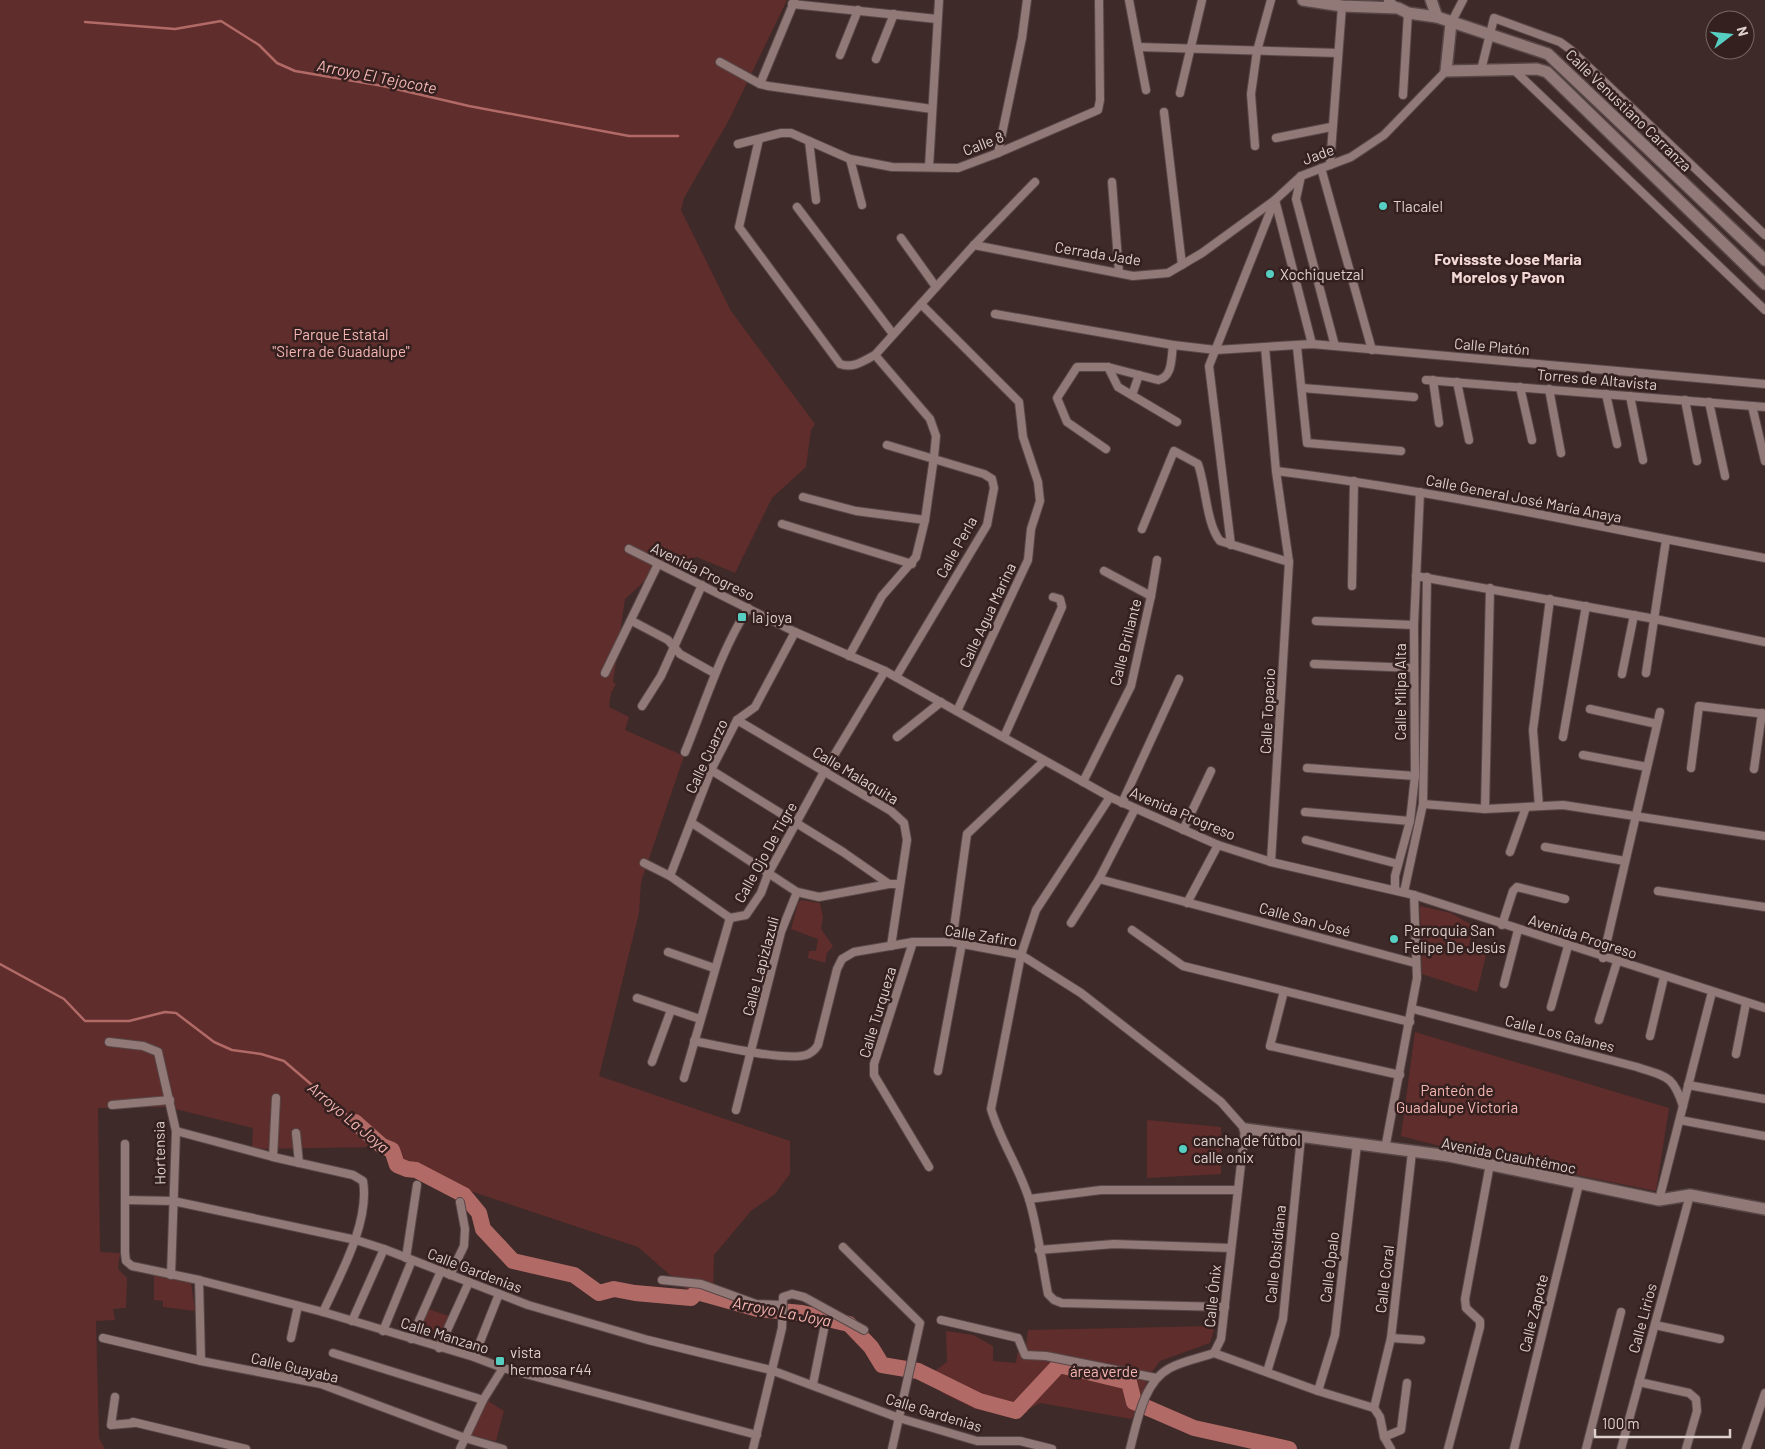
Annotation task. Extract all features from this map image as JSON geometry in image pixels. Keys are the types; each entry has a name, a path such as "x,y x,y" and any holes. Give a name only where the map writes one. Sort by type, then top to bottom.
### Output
{"street":[{"path":"929,167 939,0"},
{"path":"998,153 1022,38 1027,0"},
{"name":"Calle 8","path":"738,144 781,133 791,133 850,159 892,167 958,168 998,153 1098,110 1100,100 1099,0"},
{"path":"1129,0 1146,90"},
{"path":"1180,93 1202,0"},
{"path":"1255,146 1251,94 1257,51 1271,0"},
{"name":"Calle Venustiano Carranza","path":"1302,0 1342,6 1403,10 1437,17 1548,54 1764,256"},
{"path":"1388,0 1403,10 1402,94"},
{"path":"1431,0 1437,17"},
{"path":"1446,72 1451,23 1463,0"},
{"path":"760,84 793,2 937,18"},
{"path":"1330,165 1331,126 1342,6"},
{"path":"840,55 858,10"},
{"path":"876,59 894,14"},
{"path":"1481,70 1492,20 1497,17 1560,42 1765,235"},
{"path":"1138,47 1338,53"},
{"path":"720,62 760,84 932,109"},
{"name":"Calle Venustiano Carranza","path":"1446,72 1537,69 1547,72 1765,284"},
{"path":"1514,70 1765,310"},
{"name":"Jade","path":"1275,200 1300,176 1351,157 1384,135 1446,72"},
{"path":"1164,112 1182,265"},
{"path":"1276,138 1331,126"},
{"path":"758,139 739,227 840,364 854,366 875,355 974,245 1034,182"},
{"path":"809,141 816,200"},
{"path":"850,159 862,205"},
{"path":"1321,168 1372,350"},
{"path":"1300,176 1296,199 1335,346"},
{"path":"1112,182 1119,273"},
{"path":"1275,200 1312,344"},
{"path":"1232,545 1209,366 1275,200"},
{"name":"Cerrada Jade","path":"974,245 1133,276 1168,273 1202,253 1275,200"},
{"path":"797,207 893,334"},
{"path":"901,238 936,287"},
{"name":"Calle Agua Marina","path":"921,304 1019,402 1023,437 1038,482 1040,501 1031,530 1028,560 956,711"},
{"name":"Calle Platón","path":"995,314 1173,345 1216,350 1312,344 1765,384"},
{"path":"1106,449 1067,422 1057,398 1077,366 1108,367 1158,380 1168,374 1173,345"},
{"path":"1297,346 1307,443 1401,451"},
{"name":"Calle Topacio","path":"1265,347 1276,471 1290,562 1271,862"},
{"path":"848,656 882,596 912,564 916,557 925,520 936,436 930,419 875,355"},
{"path":"1108,367 1118,387 1177,422"},
{"path":"1132,395 1139,375"},
{"name":"Torres de Altavista","path":"1439,423 1430,380 1765,407"},
{"path":"1456,382 1469,440"},
{"path":"1520,387 1532,440"},
{"path":"1302,388 1414,397"},
{"path":"1549,389 1561,453"},
{"path":"1606,394 1617,444"},
{"path":"1630,396 1643,460"},
{"path":"1685,400 1697,461"},
{"path":"1709,402 1726,476"},
{"path":"1752,406 1765,461"},
{"name":"Calle Perla","path":"887,445 934,457 984,474 992,479 994,488 987,524 896,677"},
{"path":"1142,529 1174,451 1198,464 1204,480 1216,536 1220,541 1290,562"},
{"name":"Calle General José María Anaya","path":"1276,471 1420,492 1765,558"},
{"path":"1352,586 1354,481"},
{"name":"Calle Milpa Alta","path":"1395,890 1398,864 1410,821 1415,776 1414,625 1420,492"},
{"path":"803,497 856,511 925,520"},
{"path":"782,524 912,564"},
{"path":"1646,673 1656,618 1666,540"},
{"name":"Avenida Progreso","path":"629,550 795,632 885,671 1110,797 1218,845 1271,862 1404,892 1603,958 1765,1008"},
{"name":"Calle Brillante","path":"1083,782 1131,686 1152,596 1157,560"},
{"path":"605,673 632,621 658,564"},
{"path":"1104,571 1152,596"},
{"path":"1416,576 1656,618 1765,642"},
{"name":"Calle Milpa Alta","path":"1404,892 1423,804 1427,577"},
{"path":"642,706 661,676 702,585"},
{"path":"1484,809 1490,588"},
{"path":"1004,737 1062,607 1060,599 1053,597"},
{"path":"1539,806 1533,730 1550,599"},
{"path":"1563,736 1586,606"},
{"path":"684,752 709,694 714,673 730,636 748,608"},
{"path":"1622,674 1634,615"},
{"path":"632,621 668,640 680,654 714,673"},
{"path":"1316,621 1414,625"},
{"name":"Calle Cuarzo","path":"670,876 711,770 736,720 754,707 795,632"},
{"path":"1314,664 1414,668"},
{"name":"Calle Ojo De Tigre","path":"684,1078 714,968 730,918 746,915 761,893 768,874 824,772 885,671"},
{"path":"1122,803 1179,679"},
{"path":"897,737 941,702"},
{"path":"1691,768 1700,706 1764,714 1754,769"},
{"path":"1590,709 1657,724"},
{"path":"1603,958 1660,712"},
{"name":"Calle Malaquita","path":"736,720 891,811 904,823 907,840 891,946"},
{"path":"1583,755 1647,767"},
{"path":"952,942 967,834 1044,761"},
{"path":"1308,768 1415,776"},
{"path":"711,770 797,823 889,884"},
{"path":"1183,830 1211,771"},
{"path":"1110,797 1036,910 1021,955 991,1109 998,1131 1015,1162 1029,1199 1048,1294 1054,1300 1062,1303 1225,1307"},
{"path":"1423,804 1484,809 1563,805 1765,836"},
{"path":"1510,852 1526,807"},
{"path":"1072,923 1099,879 1135,809"},
{"path":"1305,812 1410,821"},
{"path":"692,823 797,892 819,897 889,884 900,884"},
{"path":"1306,840 1398,864"},
{"path":"1187,902 1218,845"},
{"path":"1545,847 1625,862"},
{"path":"644,863 670,876 730,918"},
{"name":"Calle San José","path":"1099,879 1415,963"},
{"path":"1502,924 1513,891 1518,887 1565,899"},
{"path":"1658,891 1765,907"},
{"name":"Calle Lapizlazuli","path":"736,1110 781,932 797,892"},
{"path":"1385,1149 1413,1009 1417,978 1414,895"},
{"path":"1132,930 1183,966 1410,1022"},
{"path":"1504,984 1518,930"},
{"name":"Calle Zafiro","path":"751,1052 806,1055 814,1051 818,1045 837,969 842,959 854,952 913,942 962,943 1021,955 1081,993 1221,1102 1245,1129"},
{"name":"Calle Turqueza","path":"913,942 874,1064 874,1075 929,1167"},
{"path":"938,1072 962,943"},
{"path":"1551,1007 1568,946"},
{"path":"668,952 714,968"},
{"path":"1599,1020 1618,962"},
{"path":"1650,1036 1664,977"},
{"path":"1284,991 1270,1046 1400,1075"},
{"path":"1659,1200 1712,992"},
{"path":"637,998 700,1019"},
{"path":"1736,1054 1746,1003"},
{"name":"Calle Los Galanes","path":"1413,1009 1662,1075 1676,1084 1683,1106"},
{"path":"652,1062 671,1010"},
{"path":"694,1041 751,1052"},
{"name":"Hortensia","path":"109,1042 143,1046 158,1052 176,1131 171,1275"},
{"path":"1688,1085 1765,1099"},
{"path":"273,1157 276,1098"},
{"path":"112,1105 170,1100"},
{"path":"1680,1120 1765,1136"},
{"name":"Avenida Cuauhtémoc","path":"1245,1129 1490,1164 1659,1200 1690,1195 1765,1209"},
{"name":"Calle Ónix","path":"1214,1353 1221,1339 1245,1129"},
{"path":"176,1131 273,1157 353,1175 362,1181 364,1190 356,1240 323,1312"},
{"path":"296,1133 299,1163"},
{"name":"Calle Obsidiana","path":"1267,1372 1283,1319 1301,1137"},
{"path":"125,1144 125,1200"},
{"name":"Calle Ópalo","path":"1318,1391 1335,1335 1357,1144"},
{"name":"Calle Coral","path":"1374,1408 1391,1338 1412,1152"},
{"path":"1448,1449 1480,1327 1480,1320 1466,1308 1465,1299 1490,1164"},
{"name":"Calle Zapote","path":"1514,1449 1579,1184"},
{"path":"383,1331 409,1259 417,1185"},
{"path":"1029,1199 1101,1190 1238,1190"},
{"name":"Calle Lirios","path":"1621,1449 1690,1195"},
{"name":"Calle Gardenias","path":"125,1200 173,1201 356,1240 384,1249 528,1306 648,1340 771,1370 813,1384 899,1418 976,1441 1020,1442 1052,1449"},
{"name":"Calle Manzano","path":"125,1200 126,1261 132,1266 199,1280 323,1312 474,1357 503,1368 757,1435"},
{"path":"450,1275 464,1246 465,1229 460,1202"},
{"path":"1039,1250 1114,1244 1231,1248"},
{"path":"842,1247 920,1323 892,1449"},
{"path":"352,1321 384,1249"},
{"path":"411,1339 441,1271"},
{"path":"199,1280 201,1361"},
{"path":"662,1280 701,1284 756,1304 781,1308"},
{"path":"439,1348 469,1282"},
{"path":"474,1357 499,1294"},
{"path":"753,1449 782,1328 781,1308 783,1297 792,1294 804,1297 864,1330"},
{"path":"291,1338 298,1306"},
{"path":"1586,1449 1621,1312"},
{"path":"941,1320 1018,1338 1024,1355 1046,1356 1156,1378"},
{"path":"1655,1324 1720,1339"},
{"path":"813,1384 824,1329"},
{"name":"Calle Guayaba","path":"103,1338 201,1361 321,1384 465,1438 503,1449"},
{"path":"1391,1338 1421,1340"},
{"path":"333,1353 483,1400"},
{"path":"1130,1449 1146,1396 1156,1378 1170,1368 1214,1353 1318,1391 1374,1408 1380,1417 1384,1437 1391,1449"},
{"path":"460,1449 483,1400 503,1368"},
{"path":"1639,1382 1689,1393 1696,1399 1697,1411 1686,1449"},
{"path":"1384,1437 1401,1430 1407,1383"},
{"path":"1746,1449 1765,1393"},
{"path":"115,1397 111,1425 134,1423 246,1449"}],"green space":[{"name":"Parque Estatal \"Sierra de Guadalupe\"","path":"0,0 787,0 729,120 684,198 681,210 731,311 815,424 811,430 806,467 772,498 735,573 697,557 660,567 625,599 613,682 616,684 611,693 609,707 629,717 625,730 684,756 641,882 639,913 599,1076 790,1141 790,1174 775,1194 751,1211 714,1255 713,1296 693,1295 638,1247 470,1191 374,1147 252,1149 253,1128 167,1107 98,1108 100,1250 101,1252 120,1253 118,1269 127,1278 126,1308 113,1309 115,1320 96,1321 99,1438 105,1449 0,1449"},
{"path":"801,900 820,903 823,917 821,929 833,946 827,953 825,963 808,958 809,951 816,951 818,939 791,929 798,903"},
{"path":"1420,906 1451,913 1472,925 1469,947 1487,951 1477,992 1422,974"},
{"name":"Panteón de Guadalupe Victoria","path":"1415,1032 1669,1108 1656,1191 1471,1154 1401,1136"},
{"path":"1147,1120 1221,1127 1221,1174 1147,1178"},
{"path":"154,1275 191,1283 195,1311 163,1307 163,1301 154,1300"},
{"path":"425,1308 452,1317 446,1331 436,1328 433,1332 428,1331 428,1326 420,1326"},
{"name":"área verde","path":"1215,1326 1210,1343 1160,1361 1149,1376 1132,1419 1040,1403 1027,1410 1028,1413 975,1409 944,1394 928,1380 936,1370 947,1362 946,1331 973,1335 993,1346 993,1361 1016,1363 1019,1344 1026,1346 1028,1330"},
{"path":"485,1399 504,1411 496,1441 469,1435"}],"waterway":[{"name":"Arroyo El Tejocote","path":"85,22 175,29 221,21 259,45 277,63 295,71 383,86 469,106 629,136 678,136"},
{"name":"Arroyo La Joya","path":"0,964 64,999 85,1021 129,1021 165,1012 176,1013 214,1042 232,1050 261,1054 284,1061 355,1122"},
{"name":"Arroyo La Joya","path":"355,1122 382,1146 392,1150 397,1165 416,1170 464,1195 479,1213 483,1229 513,1261 574,1275 599,1293 614,1289 635,1293 691,1298 697,1292 758,1309 802,1313 849,1324 871,1347 882,1365 918,1371 979,1401 1016,1411 1059,1365 1129,1382 1134,1402 1194,1428 1289,1449"}],"place":[{"name":"Tlacalel","path":"1383,206"},
{"name":"Xochiquetzal","path":"1270,274"},
{"name":"la joya","path":"742,617"},
{"name":"Parroquia San Felipe De Jesús","path":"1394,939"},
{"name":"cancha de fútbol calle onix","path":"1183,1149"},
{"name":"vista hermosa r44","path":"500,1361"}],"district":[{"name":"Fovissste Jose Maria Morelos y Pavon","path":"1508,267"}]}
